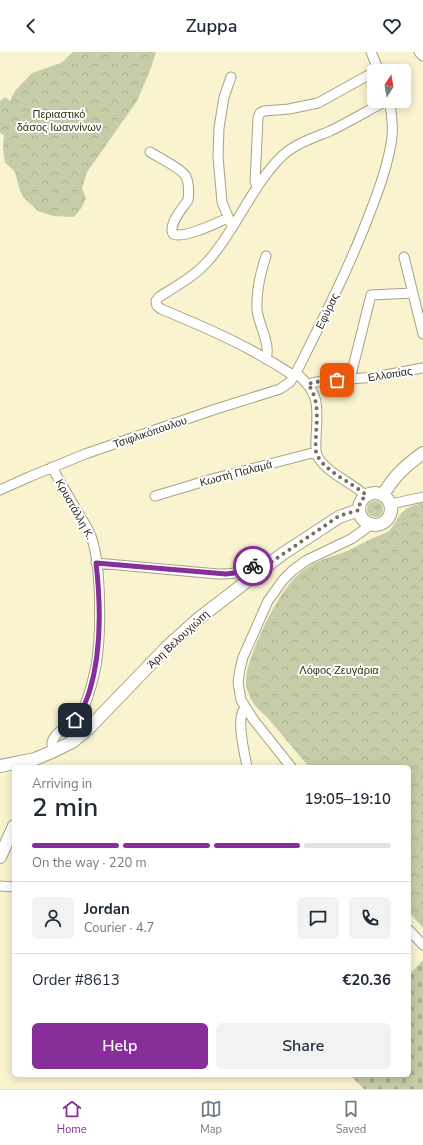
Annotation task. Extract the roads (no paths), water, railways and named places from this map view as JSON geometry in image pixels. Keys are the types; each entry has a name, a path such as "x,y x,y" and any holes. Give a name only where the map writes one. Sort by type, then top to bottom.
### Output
{"street":[{"path":"371,52 375,64"},
{"path":"419,52 423,56"},
{"path":"258,186 255,182 258,118 260,114 264,112 318,103 367,76"},
{"path":"230,222 222,202 218,157 219,128 224,97 231,77"},
{"path":"366,495 325,465 318,457 316,452 317,407 314,394 308,384 295,374 266,358 210,330 158,308 156,303 159,297 187,280 212,256 230,222 281,157 288,151 373,108"},
{"name":"Εφύρας","path":"295,374 324,317 353,254 382,180 392,136 390,108"},
{"path":"150,152 181,171 187,178 188,200 173,224 171,230 173,234 178,236 230,222"},
{"path":"266,256 257,290 259,320 267,350 266,358"},
{"path":"404,257 423,334"},
{"path":"350,379 371,295 412,293"},
{"name":"Ελλοπίας","path":"308,384 374,377 423,368"},
{"name":"Τσιφλικόπουλου","path":"0,489 52,467 201,414 280,389 286,386 295,374"},
{"name":"Κωστή Παλαμά","path":"155,496 212,479 316,452"},
{"path":"289,765 246,708 242,700 239,690 240,669 246,650 259,621 276,590 293,570 307,560 351,539 371,525 380,524 387,520 391,512 387,499 394,477 423,453"},
{"name":"Κρυστάλλη Κ.","path":"52,467 90,534 93,542 100,610 95,673 82,712 53,739 52,744 54,751"},
{"path":"371,525 364,521 359,514 360,502 366,495 376,492 387,499 423,497"},
{"name":"Άρη Βελουχιώτη","path":"0,766 34,763 72,742 82,734 181,634 198,619 261,569 339,516 359,510"},
{"path":"96,563 218,574 234,573 254,566 261,569"},
{"path":"246,708 242,715 241,725 242,743 247,765"},
{"path":"0,857 12,830"},
{"path":"0,886 12,887"},
{"path":"411,932 423,946"}],"park label":[{"name":"Περιαστικό δάσος Ιωαννίνων","path":"59,120"},
{"name":"Λόφος Ζευγάρια","path":"339,670"}]}
